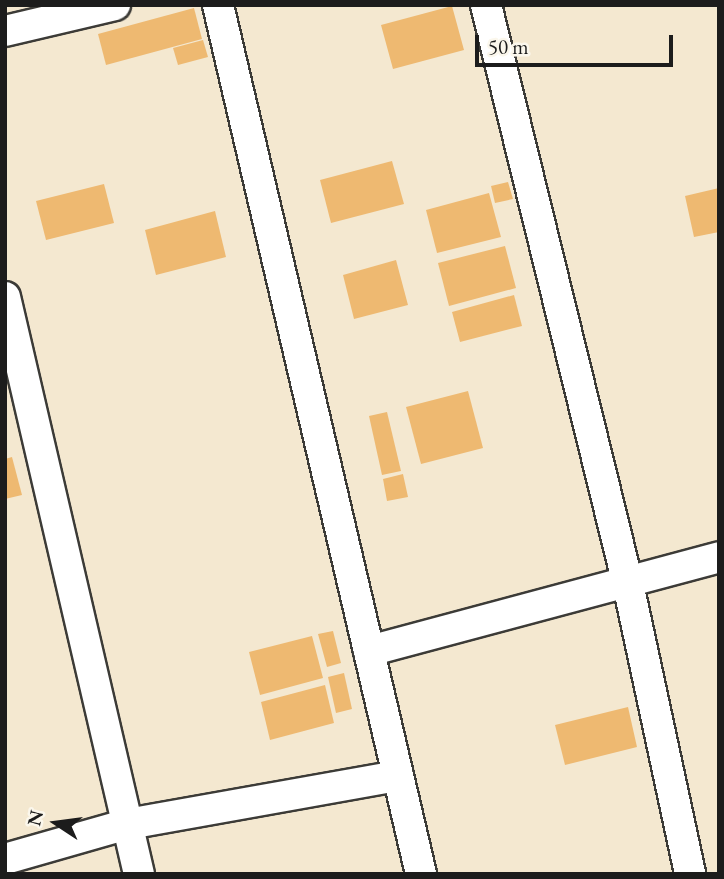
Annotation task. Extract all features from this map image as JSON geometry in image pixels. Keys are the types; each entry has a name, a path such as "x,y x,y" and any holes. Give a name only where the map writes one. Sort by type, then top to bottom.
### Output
{"street":[{"path":"5,31 115,5"},
{"path":"218,5 421,874"},
{"path":"486,5 628,584 690,874"},
{"path":"5,297 139,874"},
{"path":"369,652 628,584 719,557"},
{"path":"5,859 128,824 398,776"}],"building":[{"path":"452,6 464,50 393,69 381,25"},
{"path":"194,8 202,39 106,65 98,34"},
{"path":"203,40 208,57 178,65 173,48"},
{"path":"392,161 404,204 331,223 320,180"},
{"path":"508,182 513,199 495,203 491,186"},
{"path":"104,184 114,223 46,240 36,201"},
{"path":"719,188 719,232 694,237 685,196"},
{"path":"489,193 501,237 437,253 426,210"},
{"path":"215,211 226,257 156,275 145,230"},
{"path":"505,246 516,288 449,306 438,263"},
{"path":"396,260 408,305 354,319 343,275"},
{"path":"514,295 522,326 460,342 452,312"},
{"path":"468,391 483,448 421,464 406,407"},
{"path":"387,412 401,471 382,475 369,416"},
{"path":"12,457 22,495 5,499 5,459"},
{"path":"403,474 408,497 387,501 383,479"},
{"path":"333,631 341,663 327,667 318,634"},
{"path":"312,636 323,678 260,695 249,652"},
{"path":"344,673 352,709 336,713 328,677"},
{"path":"325,685 334,723 270,740 261,702"},
{"path":"628,707 637,747 565,765 555,725"}]}
